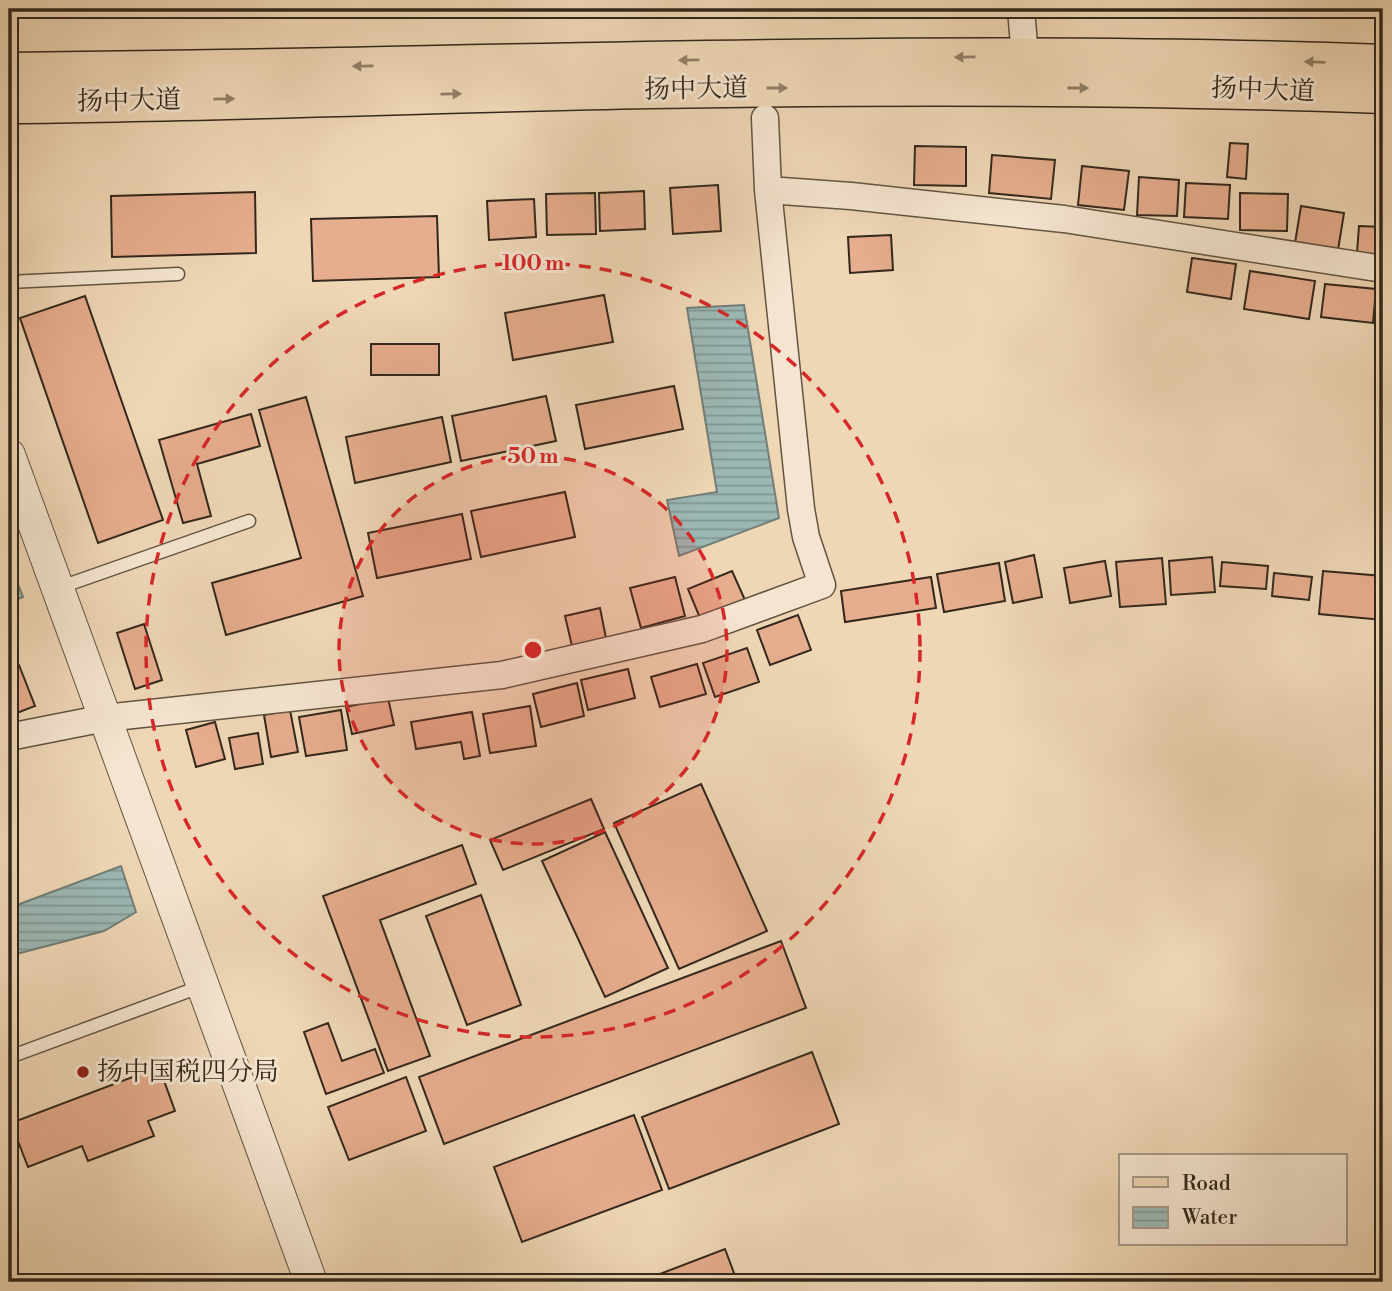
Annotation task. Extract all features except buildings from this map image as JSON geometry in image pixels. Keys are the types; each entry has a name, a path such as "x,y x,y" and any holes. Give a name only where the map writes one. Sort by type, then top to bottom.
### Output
{"main road":[{"name":"扬中大道","path":"12,98 655,89 1244,59 1383,64"},
{"name":"扬中大道","path":"12,98 65,72 661,61 1023,72 1241,89 1383,94"}],"street":[{"path":"1021,9 1023,72"},
{"path":"9,737 105,718 502,675 702,629 821,585 806,537 801,509 768,190 765,118"},
{"path":"768,190 851,196 1064,219 1383,269"},
{"path":"9,455 311,1282"}],"lane":[{"path":"9,282 178,274"},
{"path":"57,589 249,521"},
{"path":"15,1055 203,986"}],"water":[{"path":"744,305 779,518 679,556 667,500 717,492 687,308"},
{"path":"9,562 23,597 9,603"},
{"path":"121,866 136,912 104,931 9,956 9,908"}],"place":[{"name":"扬中国税四分局","path":"83,1072"}]}
